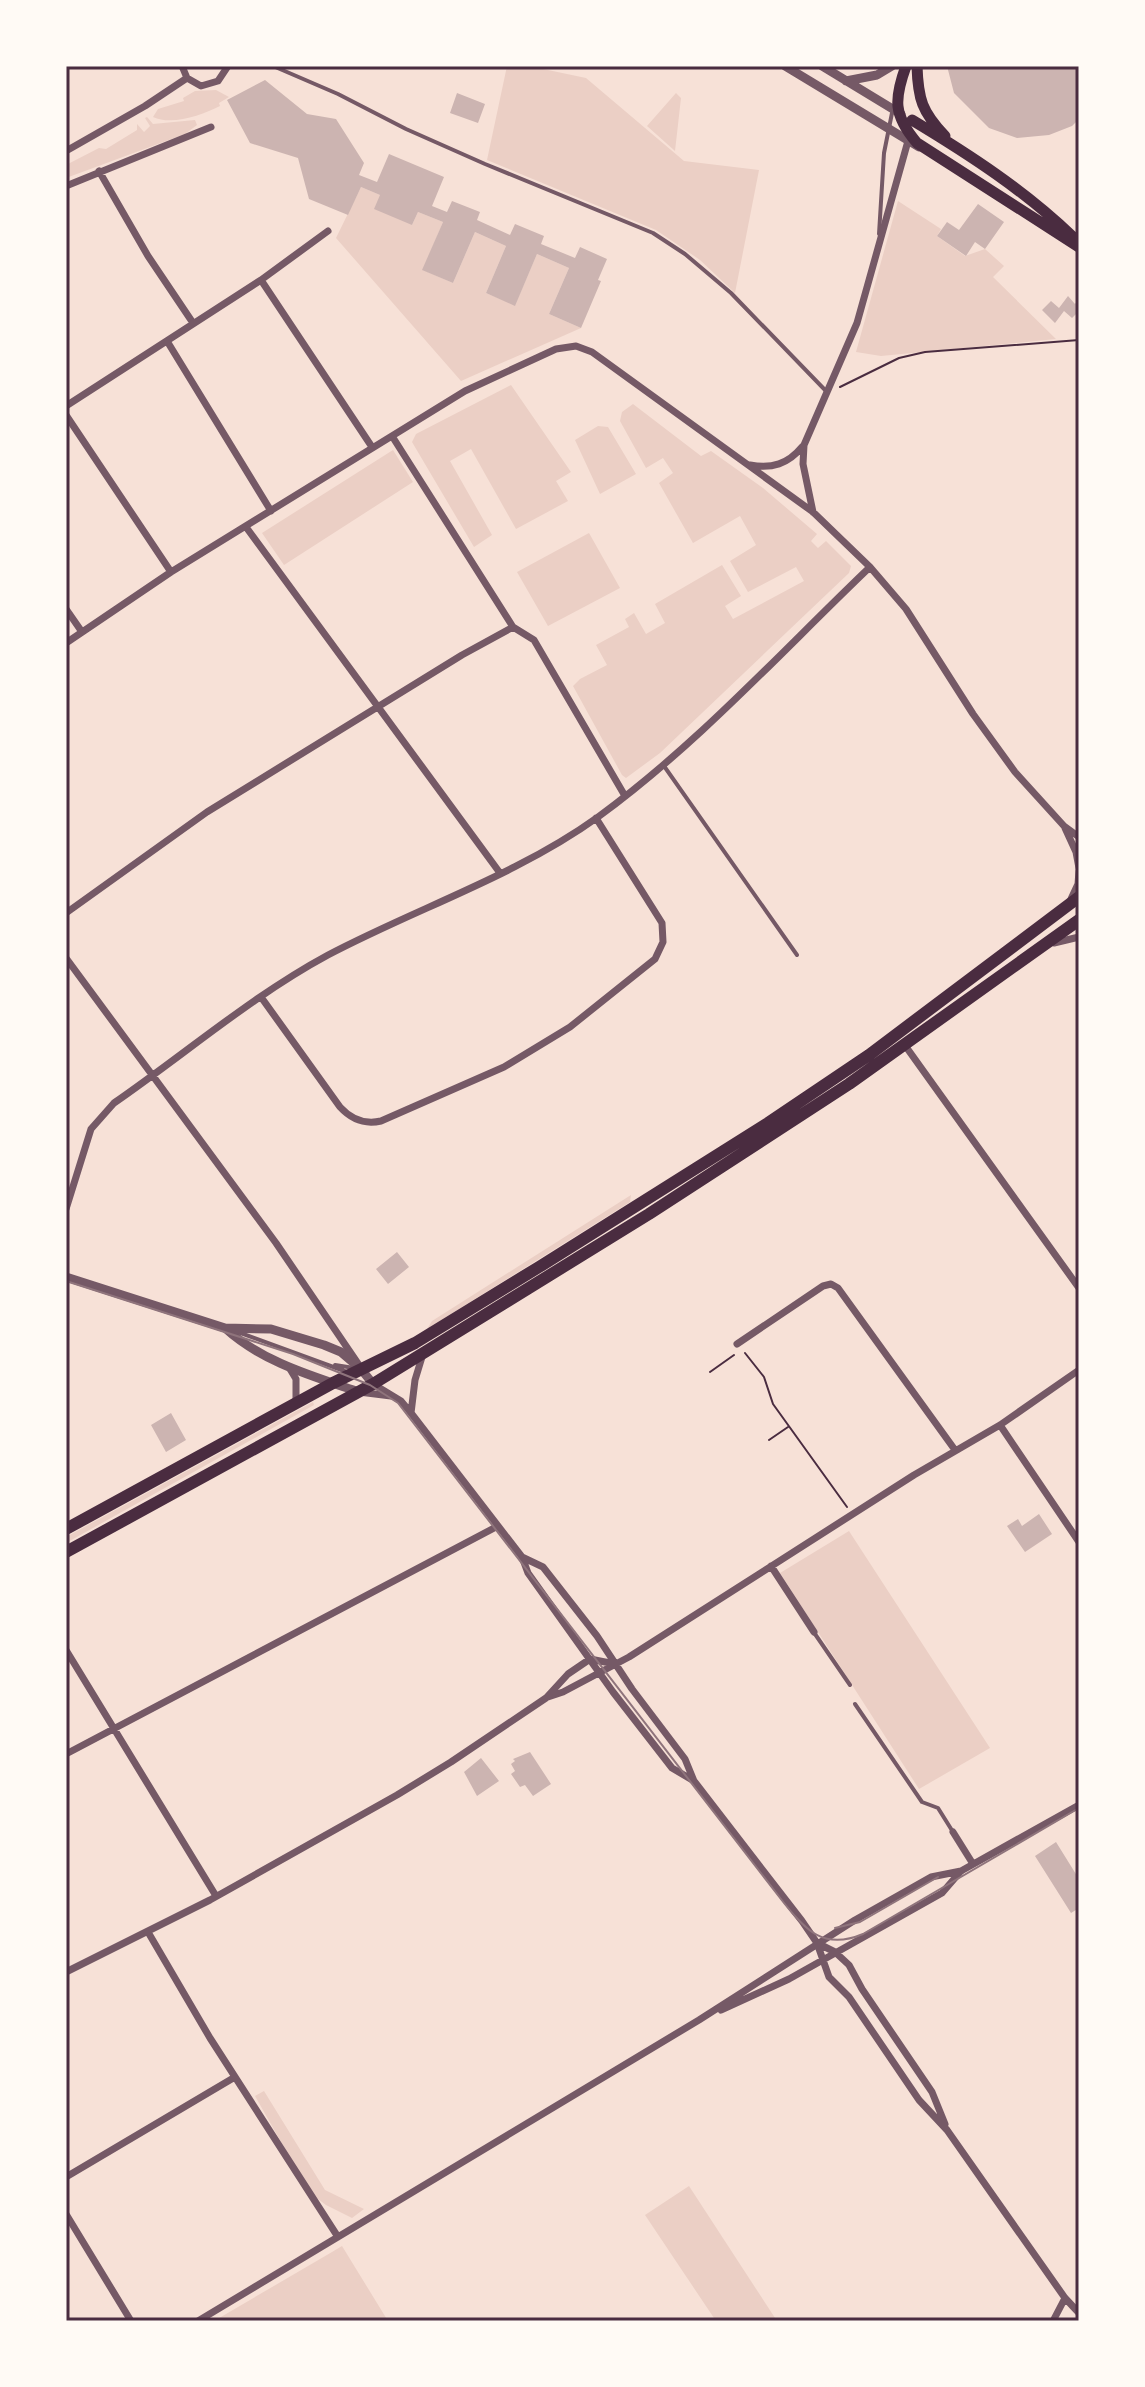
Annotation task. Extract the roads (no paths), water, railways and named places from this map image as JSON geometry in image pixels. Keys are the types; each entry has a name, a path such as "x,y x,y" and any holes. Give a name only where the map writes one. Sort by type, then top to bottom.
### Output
{"main road":[{"path":"906,66 895,111 908,137 1079,245"},
{"path":"908,137 918,95 917,66"},
{"path":"918,95 924,111 954,145"},
{"path":"912,120 1038,203 1079,245"},
{"path":"66,1529 454,1320 768,1123 899,1034 988,963 1076,901"},
{"path":"66,1552 373,1384 649,1214 849,1084 1079,920"}],"street":[{"path":"182,66 193,83 209,86 222,78 228,66"},
{"path":"785,66 887,130 908,137 857,323 804,445 803,464 813,512"},
{"path":"822,66 912,120"},
{"path":"846,81 877,75 892,66"},
{"path":"66,151 187,78"},
{"path":"66,186 211,127"},
{"path":"99,171 148,256 193,323"},
{"path":"66,406 261,280 328,231"},
{"path":"261,280 372,447"},
{"path":"167,341 271,511"},
{"path":"66,643 171,572 465,391 556,349 576,346 592,352 813,512 870,567 906,609 973,714 1015,772 1064,826 1079,837"},
{"path":"66,415 171,572"},
{"path":"392,436 513,627 534,640 625,796"},
{"path":"747,465 767,468 785,462 804,445"},
{"path":"246,527 500,873"},
{"path":"66,1209 91,1129 104,1111 261,997 329,955 500,873 596,818 664,766 870,567"},
{"path":"66,609 82,632"},
{"path":"66,913 207,812 462,655 513,627"},
{"path":"261,997 340,1107 357,1120 370,1123 381,1121 504,1067 570,1027 648,965 662,948 662,923 596,818"},
{"path":"1064,826 1076,852 1079,870 1076,901"},
{"path":"1040,947 1079,937"},
{"path":"66,958 276,1243 356,1372"},
{"path":"904,1044 1079,1288"},
{"path":"66,1277 225,1328 271,1329 341,1352 356,1372 393,1396 411,1413 522,1557 528,1573 672,1768 694,1781"},
{"path":"737,1344 823,1286 831,1284 838,1288 955,1450"},
{"path":"225,1328 255,1352 289,1367 359,1392 393,1396"},
{"path":"411,1413 415,1380 423,1353"},
{"path":"289,1367 296,1379 296,1404"},
{"path":"546,1698 615,1664 955,1450 1000,1425 1079,1370"},
{"path":"1000,1425 1079,1542"},
{"path":"66,1754 498,1526"},
{"path":"522,1557 544,1567 598,1637 685,1759 694,1781 817,1943 829,1977 849,1997 919,2100 947,2130 1065,2298 1079,2313"},
{"path":"771,1566 814,1632"},
{"path":"66,1650 216,1896"},
{"path":"66,1972 216,1896 397,1795 546,1698 568,1674 590,1659 615,1664"},
{"path":"699,2020 789,1979 942,1893 961,1871 1079,1805"},
{"path":"953,1832 973,1864"},
{"path":"198,2321 699,2020 817,1943 931,1877 961,1871"},
{"path":"148,1932 235,2077 338,2237"},
{"path":"817,1943 835,1952 849,1965 932,2092 947,2130"},
{"path":"66,2177 235,2077"},
{"path":"66,2214 131,2321"},
{"path":"1053,2321 1065,2298"}],"lane":[{"path":"273,66 485,164 653,233 685,254 731,293 828,392"},
{"path":"877,250 887,130 895,111"},
{"path":"664,766 797,955"},
{"path":"1064,826 1079,849"},
{"path":"225,1328 356,1372"},
{"path":"328,1365 356,1372"},
{"path":"814,1632 850,1685"},
{"path":"855,1704 922,1802 938,1808 953,1832"}],"tram line":[{"path":"66,1281 293,1354 370,1385 398,1403 784,1903 809,1930 818,1935 838,1940 863,1934 1079,1808"},
{"path":"835,1928 860,1922 938,1877"}]}
